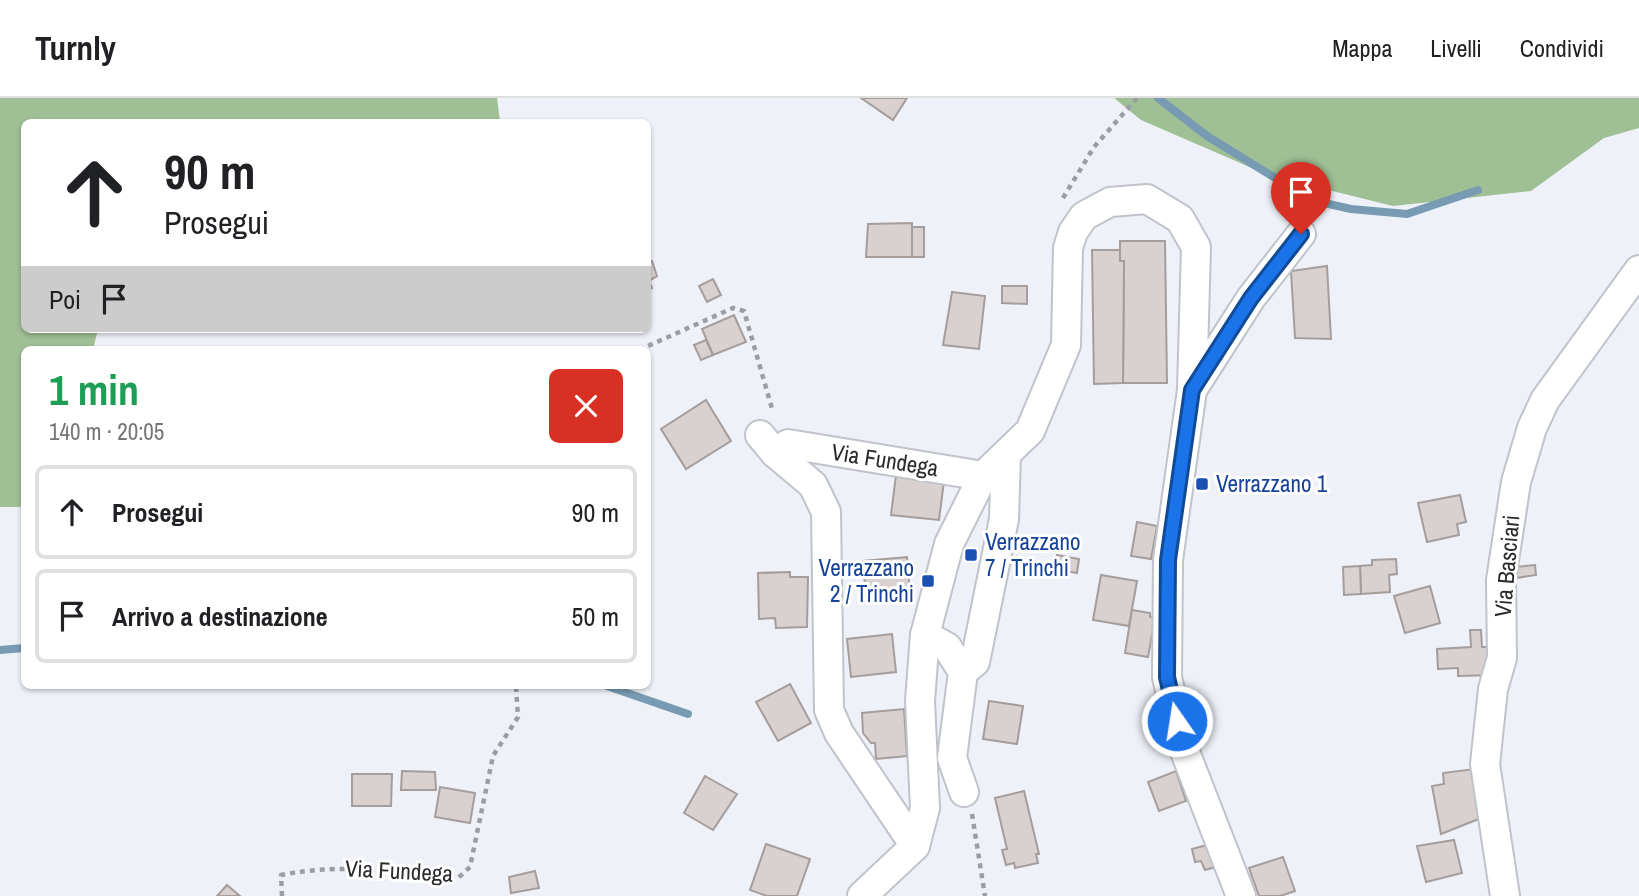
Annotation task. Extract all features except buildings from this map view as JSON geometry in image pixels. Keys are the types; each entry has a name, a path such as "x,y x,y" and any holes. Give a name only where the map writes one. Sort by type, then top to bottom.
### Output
{"street":[{"path":"862,896 915,846 925,808 920,701 925,635 949,544 983,476 1030,431 1066,345 1068,248 1073,232 1084,216 1110,202 1147,199 1165,208 1189,232 1196,247 1192,390 1168,560 1167,677 1182,744 1241,896"},
{"path":"1192,390 1251,298 1301,234"},
{"name":"Via Basciari","path":"1505,896 1485,764 1493,690 1502,658 1501,580 1516,482 1532,428 1545,400 1639,270"},
{"path":"774,444 813,485 826,512 829,710 839,733 915,846"},
{"name":"Via Fundega","path":"774,444 983,476"},
{"path":"963,672 975,662 1004,519 1006,454"},
{"path":"925,635 947,647 963,672 952,758 964,792"}],"path":[{"path":"1062,199 1094,147 1137,98"},
{"path":"648,346 733,308 744,311 778,430 774,444"},
{"name":"Via Fundega","path":"282,896 281,874 313,869 376,868 458,878 464,875 470,867 494,756 518,717 516,689"},
{"path":"964,792 975,829 985,896"}],"green space":[{"path":"0,98 497,98 500,119 21,119 21,333 97,333 94,346 21,346 21,506 0,507"},
{"path":"1114,98 1639,98 1639,128 1604,138 1531,191 1393,206 1268,175 1141,120"}],"waterway":[{"path":"1158,98 1207,136 1311,200 1351,209 1407,214 1478,190"},
{"path":"0,650 21,648"},
{"path":"616,689 688,714"}],"place":[{"name":"Verrazzano 1","path":"1202,484"},
{"name":"Verrazzano 7 / Trinchi","path":"971,555"},
{"name":"Verrazzano 2 / Trinchi","path":"928,581"}],"route":[{"path":"1177,721 1167,677 1168,560 1192,390 1251,298 1301,234"}]}
